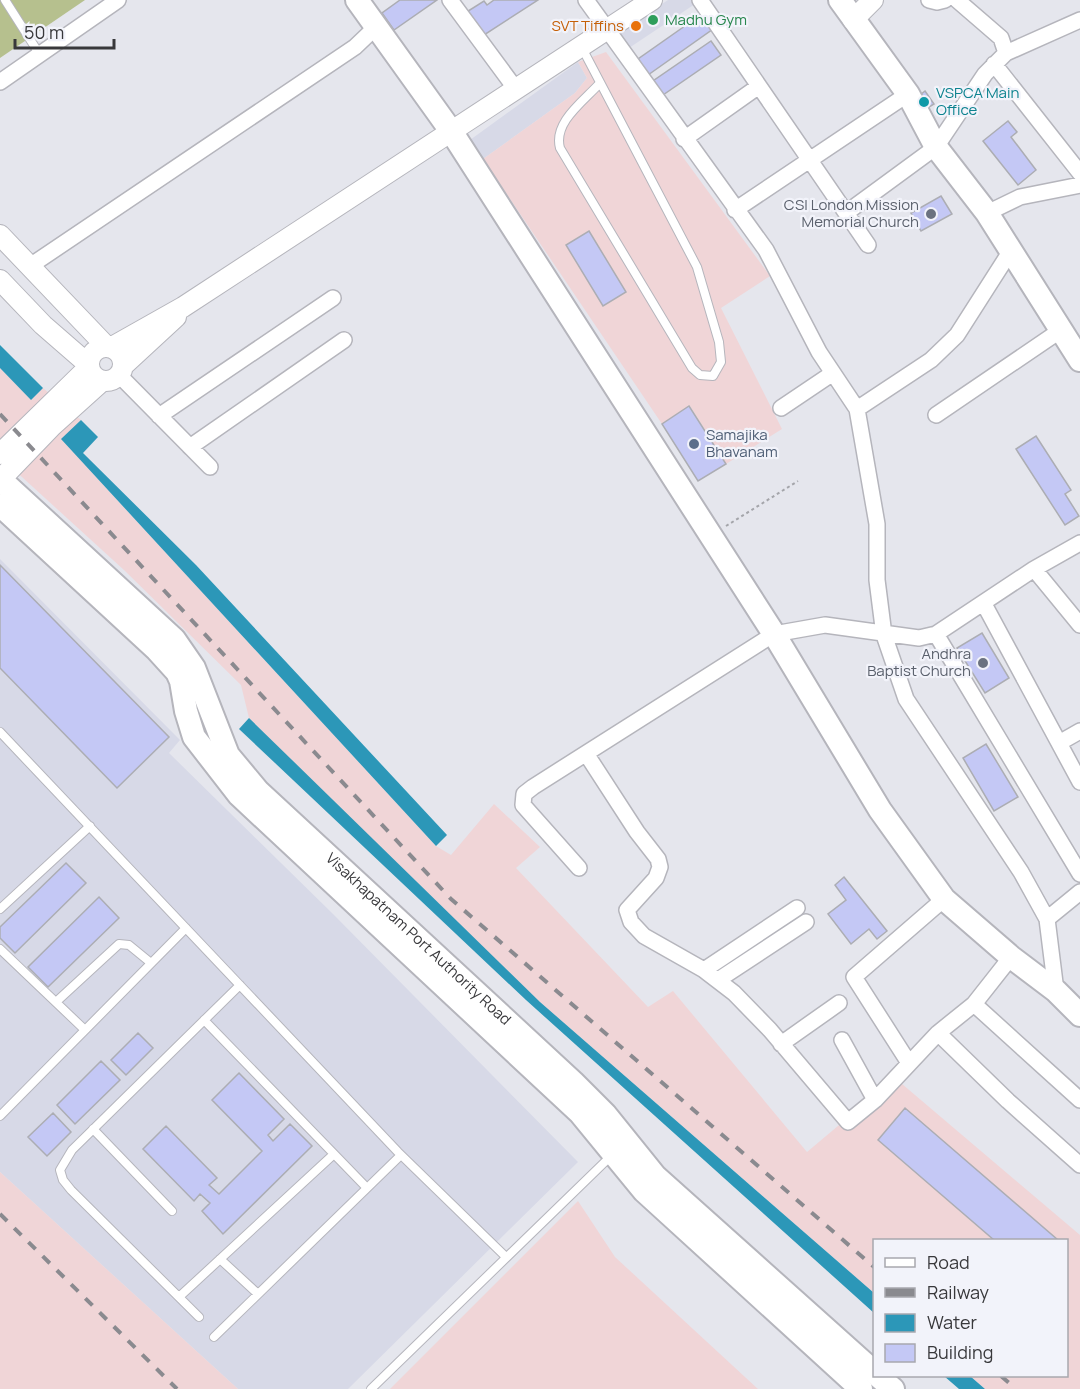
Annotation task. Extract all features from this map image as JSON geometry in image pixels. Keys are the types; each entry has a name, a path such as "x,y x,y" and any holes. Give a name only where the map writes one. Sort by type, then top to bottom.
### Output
{"main road":[{"path":"357,0 451,130 774,634 880,810 944,899 1011,957 1056,991 1080,1015"},
{"path":"840,0 908,94 936,147 987,213 1080,360"},
{"name":"Visakhapatnam Port Authority Road","path":"0,479 158,622 180,646 203,687 228,755 247,780 573,1082 605,1114 632,1179 861,1389"},
{"name":"Visakhapatnam Port Authority Road","path":"0,505 173,667 181,681 186,711 194,737 239,795 593,1127 655,1176 873,1371"},
{"path":"879,1377 893,1389"}],"street":[{"path":"0,82 117,0"},
{"path":"450,0 514,88"},
{"path":"586,0 766,250 819,352 857,409 877,524 877,580 884,635 906,699 1002,842 1047,919 1056,991"},
{"path":"105,371 96,350 109,347 183,308 514,88 652,0"},
{"path":"700,0 868,245"},
{"path":"853,20 873,0"},
{"path":"929,0 938,2 945,0"},
{"path":"957,0 1001,38 1006,53"},
{"path":"846,213 936,147 994,64 1006,53 1080,20"},
{"path":"30,266 356,47 377,26"},
{"path":"994,64 1080,173"},
{"path":"684,139 759,86"},
{"path":"735,210 908,94"},
{"path":"987,213 1020,197 1080,185"},
{"path":"0,235 109,347 121,354 0,479"},
{"path":"857,409 931,360 957,335 1010,252"},
{"path":"0,280 43,325 105,371 159,416 210,467"},
{"path":"159,416 333,298"},
{"path":"0,454 105,371 171,324 183,308"},
{"path":"936,415 1061,330"},
{"path":"190,447 344,340"},
{"path":"781,408 833,373"},
{"path":"579,868 523,805 522,799 533,786 774,634 825,625 884,635 919,638 936,634 1034,569 1080,543"},
{"path":"1034,569 1080,625"},
{"path":"984,604 1080,782"},
{"path":"936,634 1080,874"},
{"path":"1059,743 1080,730"},
{"path":"587,754 637,832 658,859 660,867 656,878 627,910 631,922 644,936 704,970 734,993 848,1122 875,1100 938,1033 974,1004 1011,957"},
{"path":"1047,919 1080,892"},
{"path":"909,1063 854,977 944,899"},
{"path":"704,970 797,908"},
{"path":"718,980 806,922"},
{"path":"781,1044 839,1003"},
{"path":"974,1004 1080,1100"},
{"path":"938,1033 1008,1101 1080,1165"},
{"path":"842,1040 875,1100"}],"lane":[{"path":"5,0 40,55"},
{"path":"580,45 697,267 719,342 721,362 713,376 700,375 692,368 560,148 558,132 563,123 600,83"},
{"path":"0,732 401,1155 506,1257"},
{"path":"0,909 90,826"},
{"path":"0,1116 186,928"},
{"path":"56,1002 119,944 129,945 152,963"},
{"path":"0,950 84,1030"},
{"path":"199,1317 63,1180 60,1170 62,1164 93,1129 240,985"},
{"path":"204,1020 367,1188"},
{"path":"93,1129 172,1211"},
{"path":"371,1389 619,1147"},
{"path":"179,1297 334,1154"},
{"path":"214,1337 401,1155"},
{"path":"220,1260 258,1294"}],"path":[{"path":"711,536 798,481"}],"shaded area":[{"path":"668,0 701,0 626,50 616,35"},
{"path":"606,52 770,276 721,308 782,429 726,464 690,406 662,424 483,159 575,93 587,78 578,62"},
{"path":"578,62 587,78 575,93 483,159 470,140"},
{"path":"0,368 31,400 43,388 81,420 62,440 436,846 451,855 494,804 540,847 516,868 648,1007 673,991 807,1152 895,1078 1080,1235 1080,1389 985,1389 971,1377 1068,1377 1068,1239 873,1239 873,1292 540,1002 440,907 249,718 241,685 124,570 0,457"},
{"path":"0,559 180,740 169,753 333,914 578,1162 348,1389 238,1389 0,1172"},
{"path":"0,1172 238,1389 0,1389"},
{"path":"578,1201 615,1257 758,1389 390,1389"}],"green space":[{"path":"0,0 85,0 0,58"}],"water":[{"path":"0,345 43,388 31,400 0,368"},
{"path":"81,420 98,437 83,453 196,565 447,835 436,846 61,439"},
{"path":"249,718 540,1002 873,1292 873,1312 526,1000 239,729"},
{"path":"945,1377 971,1377 985,1389 959,1389"}],"building":[{"path":"400,0 437,0 394,30 382,13"},
{"path":"494,0 538,0 481,37 465,13 484,1 487,5"},
{"path":"702,14 713,29 648,75 638,59"},
{"path":"711,41 721,55 660,97 650,83"},
{"name":"VSPCA Main Office","path":"925,91 934,104 921,112 914,100"},
{"path":"1008,121 1017,132 1011,137 1036,170 1018,185 983,141"},
{"name":"CSI London Mission Memorial Church","path":"941,196 952,214 921,231 911,213"},
{"path":"589,231 626,292 603,306 566,245"},
{"name":"Samajika Bhavanam","path":"689,406 726,464 698,481 662,424"},
{"path":"1036,436 1071,490 1065,494 1079,516 1065,525 1016,449"},
{"path":"0,565 169,737 117,788 0,668"},
{"name":"Andhra Baptist Church","path":"982,633 1009,678 985,693 957,648"},
{"path":"986,744 1018,797 994,811 963,758"},
{"path":"66,863 86,883 15,953 0,938 0,927"},
{"path":"844,877 887,931 877,939 869,929 851,944 828,914 846,900 835,885"},
{"path":"99,897 119,918 48,987 28,967"},
{"path":"138,1033 153,1048 126,1075 111,1060"},
{"path":"101,1061 120,1080 75,1124 57,1105"},
{"path":"239,1073 284,1119 268,1135 273,1141 290,1124 312,1146 223,1234 202,1211 210,1203 200,1194 194,1201 143,1149 166,1126 217,1178 209,1185 219,1194 262,1151 212,1100"},
{"path":"905,1108 1057,1239 993,1239 878,1140"},
{"path":"53,1113 71,1132 47,1156 28,1137"}],"railway":[{"path":"0,414 451,899 873,1266"},
{"path":"0,1214 177,1389"},
{"path":"1002,1377 1016,1389"}],"place":[{"name":"Madhu Gym","path":"653,20"},
{"name":"SVT Tiffins","path":"636,26"},
{"name":"VSPCA Main Office","path":"924,102"},
{"name":"CSI London Mission Memorial Church","path":"931,214"},
{"name":"Samajika Bhavanam","path":"694,444"},
{"name":"Andhra Baptist Church","path":"983,663"}]}
